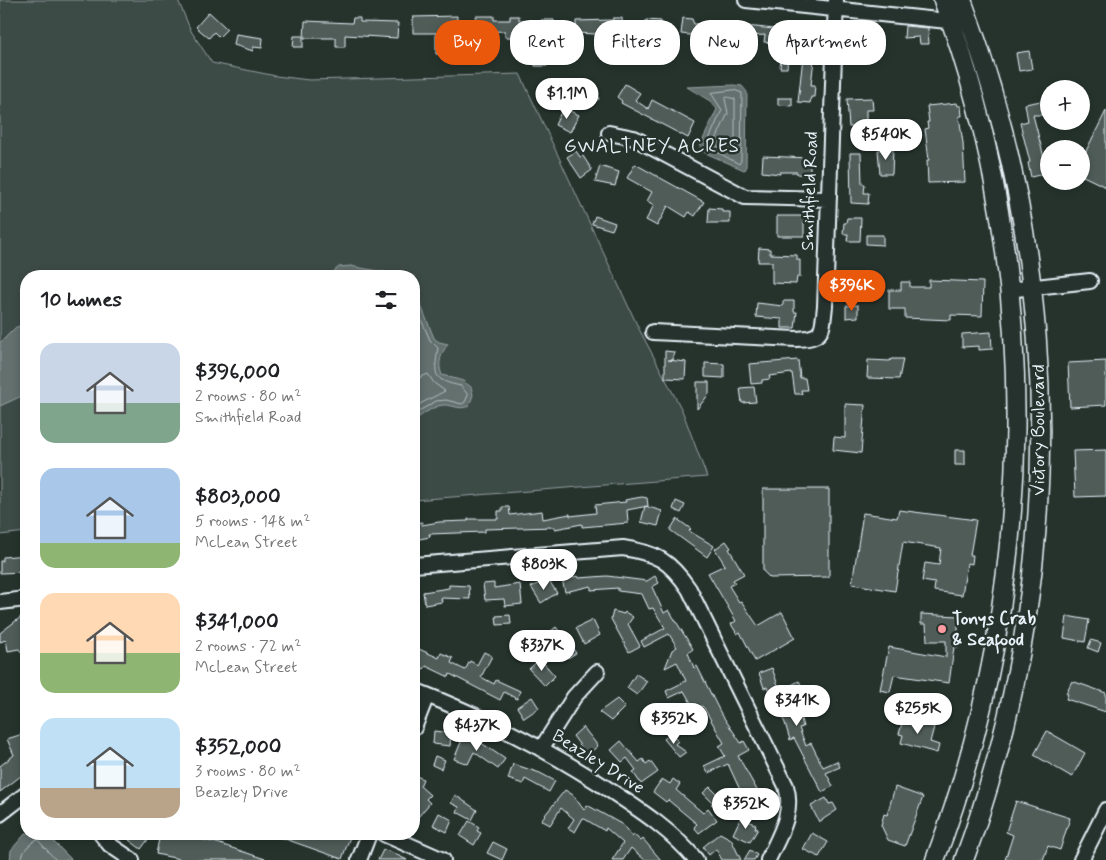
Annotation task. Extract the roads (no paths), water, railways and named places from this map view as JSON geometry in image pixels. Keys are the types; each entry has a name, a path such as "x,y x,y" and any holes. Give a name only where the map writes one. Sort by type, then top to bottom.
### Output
{"main road":[{"name":"Victory Boulevard","path":"935,860 952,814 972,748 996,648 1004,588 1015,450 1013,361 1008,290 991,173 967,72 943,0"},
{"name":"Victory Boulevard","path":"962,0 998,112 1017,198 1032,288 1041,385 1042,442 1038,520 1028,610 1008,716 988,792 964,860"}],"street":[{"path":"746,0 836,5 970,24"},
{"name":"Smithfield Road","path":"653,332 796,339 816,337 823,329 836,5"},
{"path":"609,133 634,138 745,197 829,199"},
{"path":"1008,290 1090,281"},
{"path":"420,565 624,548 652,554 672,567 689,589 786,786 789,801 787,820 768,860"},
{"path":"0,602 20,600"},
{"path":"541,749 574,697 597,672"},
{"name":"Beazley Drive","path":"420,692 493,724 541,749 637,808 673,836 696,860"},
{"path":"420,713 427,695"},
{"path":"0,814 20,799"},
{"path":"1081,860 1105,817"},
{"path":"107,840 121,854 132,860"},
{"path":"359,860 367,840"},
{"path":"398,840 443,860"}],"water":[{"path":"742,86 747,92 746,169 744,170 701,151 700,146 717,109 710,101 687,87"},
{"path":"351,266 372,270 335,270 339,267"},
{"path":"420,303 434,338 439,342 448,344 443,351 441,359 442,375 463,381 471,387 473,395 469,406 460,408 442,405 420,416"},
{"path":"20,326 20,397 0,406 0,343 16,327"},
{"path":"20,840 52,840 72,860 10,860 11,850"}],"place":[{"name":"Tonys Crab & Seafood","path":"942,629"}],"district":[{"name":"GWALTNEY ACRES","path":"652,146"}]}
